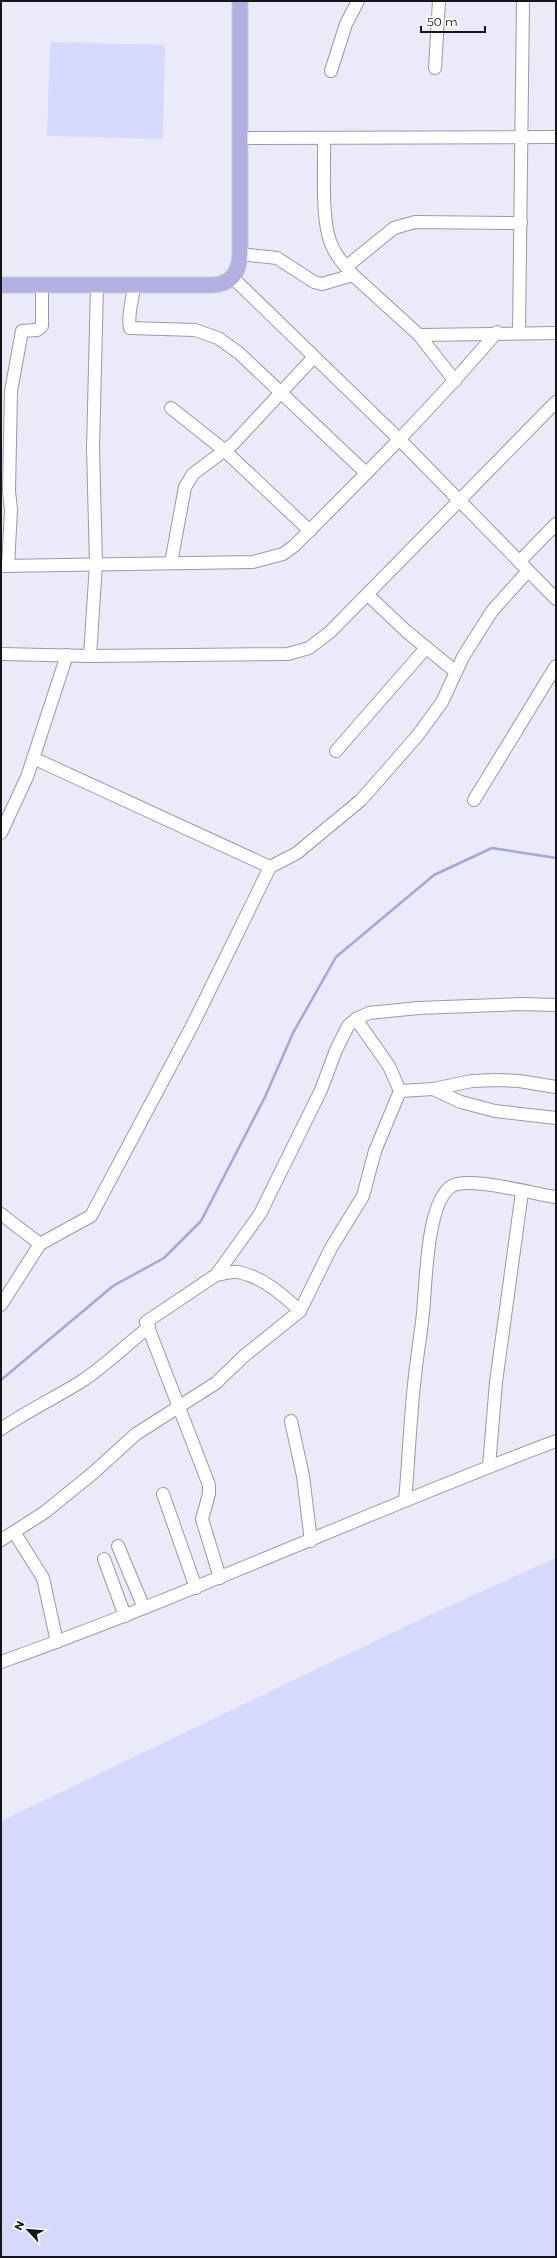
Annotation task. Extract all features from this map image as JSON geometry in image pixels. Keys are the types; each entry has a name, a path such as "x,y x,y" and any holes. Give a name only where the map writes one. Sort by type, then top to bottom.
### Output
{"main road":[{"path":"1,285 219,285 233,278 237,272 240,254 240,1"}],"street":[{"path":"331,71 346,24 358,1"},
{"path":"435,68 439,1"},
{"path":"519,332 523,1"},
{"path":"240,138 556,137"},
{"path":"324,138 326,216 328,235 332,247 350,271 419,335 455,381"},
{"path":"240,254 277,258 314,282 322,284 350,271 394,228 415,222 521,223"},
{"path":"233,278 400,440 556,599"},
{"path":"42,286 42,326 37,330 22,331 11,391 5,491 10,510 5,566 253,562 284,554 294,546 400,440 455,381 497,332"},
{"path":"90,656 96,564 93,448 97,286"},
{"path":"134,286 133,303 130,312 130,328 195,330 218,338 239,352 366,473"},
{"path":"419,335 497,332 556,333"},
{"path":"171,563 186,482 197,470 233,444 314,357"},
{"path":"1,403 11,391"},
{"path":"1,654 90,656 288,654 309,648 330,632 368,595 458,500 556,402"},
{"path":"171,408 224,450 310,530"},
{"path":"519,562 556,524"},
{"path":"1,1304 40,1244 92,1216 193,1024 270,867 297,853 361,800 418,735 442,702 472,641 492,612 528,571"},
{"path":"368,595 426,648 456,672"},
{"path":"336,751 426,648"},
{"path":"1,834 6,809 33,758 67,655"},
{"path":"474,800 556,666"},
{"path":"33,758 270,867"},
{"path":"220,1578 202,1519 209,1494 209,1485 146,1322 216,1275 260,1214 321,1090 336,1050 348,1026 356,1019 369,1013 418,1008 521,1004 556,1005"},
{"path":"1,1540 45,1512 93,1473 136,1434 216,1383 244,1356 300,1311 331,1248 362,1196 375,1151 400,1091 389,1066 356,1019"},
{"path":"400,1091 433,1089 472,1081 496,1080 519,1081 556,1087"},
{"path":"433,1089 461,1102 495,1111 556,1118"},
{"path":"405,1500 415,1376 424,1310 424,1283 428,1249 439,1203 448,1189 453,1185 462,1184 502,1186 522,1192 556,1197"},
{"path":"489,1466 496,1382 522,1192"},
{"path":"1,1214 40,1244"},
{"path":"216,1275 237,1272 256,1278 285,1297 300,1311"},
{"path":"1,1429 23,1413 43,1404 84,1380 148,1327"},
{"path":"291,1422 303,1476 311,1541"},
{"path":"1,1662 196,1588 311,1541 405,1500 556,1441"},
{"path":"163,1494 196,1588"},
{"path":"14,1532 43,1578 48,1594 51,1620 57,1642"},
{"path":"118,1546 144,1608"},
{"path":"104,1559 125,1616"}],"shaded area":[{"path":"50,42 165,45 163,139 47,136"},
{"path":"556,1558 556,2257 1,2257 1,1821 427,1616"}],"waterway":[{"path":"1,1380 113,1286 164,1258 201,1221 265,1097 293,1033 336,957 434,875 492,848 556,858"}]}
